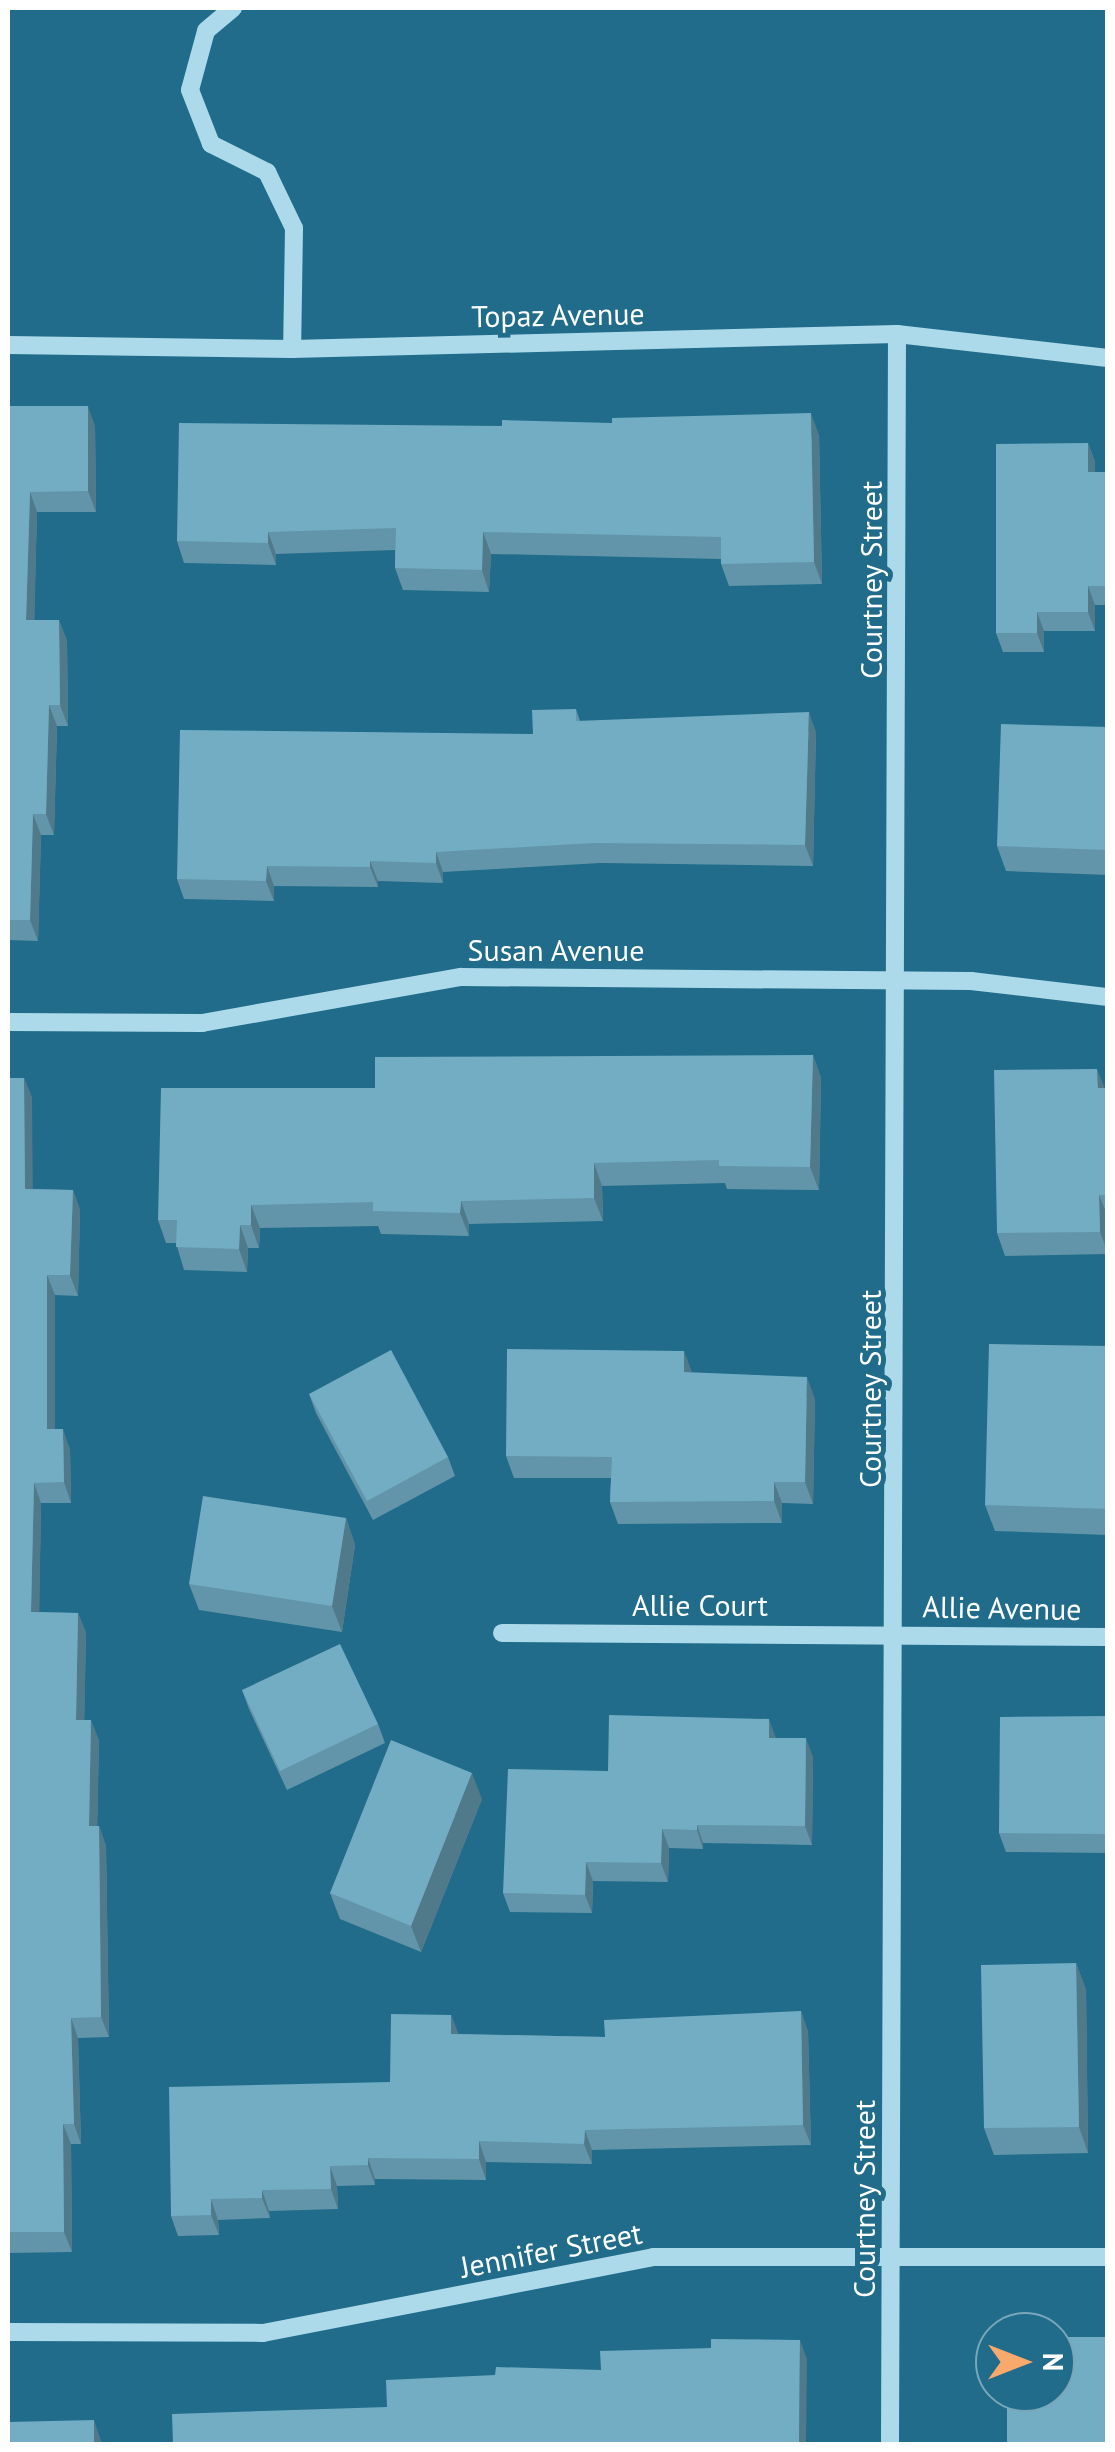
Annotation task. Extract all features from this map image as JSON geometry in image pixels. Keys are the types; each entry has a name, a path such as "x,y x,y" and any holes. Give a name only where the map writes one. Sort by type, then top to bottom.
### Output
{"street":[{"path":"234,8 206,31 190,90 211,144 267,172 294,228 292,349"},
{"name":"Topaz Avenue","path":"8,345 292,349 897,334 1108,358"},
{"name":"Courtney Street","path":"890,2444 897,1634 897,334"},
{"name":"Susan Avenue","path":"8,1022 202,1023 461,976 899,980 1108,997"},
{"name":"Allie Court","path":"502,1633 897,1634"},
{"name":"Allie Avenue","path":"897,1634 1108,1637"},
{"name":"Jennifer Street","path":"8,2332 264,2334 653,2257 1108,2257"}],"building":[{"path":"8,406 88,406 88,491 30,492 26,620 59,620 60,705 49,705 46,814 33,814 30,920 8,920"},
{"path":"811,413 814,562 721,564 721,537 483,532 482,570 395,568 396,528 268,532 268,543 177,541 179,423 502,426 502,420 612,423 612,418"},
{"path":"1088,443 1088,472 1108,472 1108,586 1088,586 1088,612 1037,612 1037,633 996,633 996,444"},
{"path":"576,709 576,721 809,712 805,845 594,843 436,852 436,863 370,861 370,867 267,866 266,881 177,879 180,730 533,734 532,710"},
{"path":"1001,724 1108,727 1108,850 997,846"},
{"path":"813,1055 810,1167 719,1166 719,1160 594,1163 594,1198 461,1201 460,1213 373,1211 373,1202 251,1205 251,1225 240,1225 239,1249 176,1247 177,1220 158,1220 161,1088 375,1088 375,1057"},
{"path":"1097,1069 1098,1088 1108,1088 1108,1195 1099,1195 1100,1232 997,1233 994,1070"},
{"path":"8,1078 24,1078 25,1189 73,1190 70,1275 47,1275 47,1429 63,1429 64,1482 34,1483 31,1612 78,1613 76,1720 91,1720 89,1826 99,1826 101,2017 71,2018 74,2124 63,2124 64,2232 8,2232"},
{"path":"989,1344 1108,1346 1108,1509 985,1505"},
{"path":"507,1349 684,1351 684,1372 807,1377 805,1482 774,1482 774,1501 610,1502 612,1457 506,1456"},
{"path":"391,1350 448,1457 367,1501 309,1394"},
{"path":"203,1496 346,1518 332,1606 189,1584"},
{"path":"340,1644 378,1724 280,1771 242,1690"},
{"path":"609,1715 769,1719 769,1738 806,1738 805,1826 697,1825 697,1830 662,1829 661,1863 586,1862 585,1895 503,1893 508,1769 608,1771"},
{"path":"1108,1716 1108,1834 999,1833 1000,1717"},
{"path":"391,1740 472,1773 411,1926 330,1893"},
{"path":"1076,1963 1079,2127 984,2128 981,1965"},
{"path":"801,2011 803,2125 585,2130 584,2144 479,2141 479,2159 368,2158 368,2165 330,2166 331,2189 262,2190 262,2198 211,2199 211,2215 171,2216 169,2087 390,2082 391,2014 451,2015 451,2034 605,2037 604,2020"},
{"path":"1075,2337 1108,2337 1108,2444 1007,2444 1007,2412 1075,2412"},
{"path":"711,2339 800,2340 799,2444 173,2444 172,2414 387,2407 386,2380 495,2375 496,2367 601,2370 600,2351 711,2348"},
{"path":"94,2420 94,2444 8,2444 8,2422"}]}
